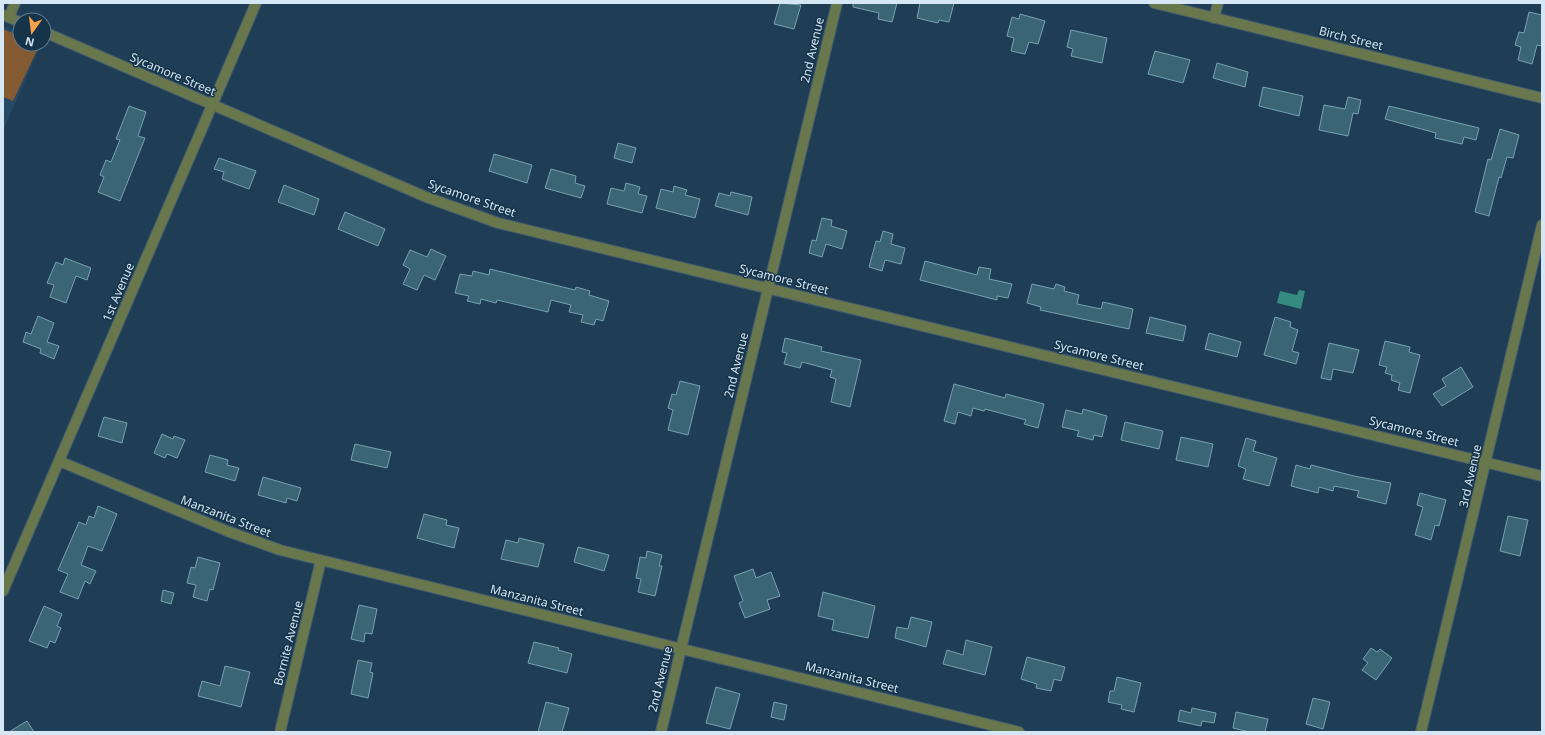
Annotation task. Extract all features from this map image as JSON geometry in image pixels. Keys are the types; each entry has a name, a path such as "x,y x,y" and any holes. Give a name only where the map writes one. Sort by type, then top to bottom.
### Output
{"street":[{"path":"6,16 15,3"},
{"name":"1st Avenue","path":"3,591 256,3"},
{"name":"2nd Avenue","path":"661,732 837,3"},
{"name":"Birch Street","path":"1154,3 1542,98"},
{"path":"1214,18 1218,3"},
{"name":"Sycamore Street","path":"52,35 426,197 476,216 521,229 1542,476"},
{"name":"3rd Avenue","path":"1421,732 1542,225"},
{"name":"Manzanita Street","path":"59,461 227,532 263,545 1019,732"},
{"name":"Bornite Avenue","path":"280,732 321,560"}],"shaded area":[{"path":"3,26 12,30 12,52 38,52 3,131"},
{"path":"3,29 12,33 12,52 36,52 13,101 3,97"},
{"path":"1299,290 1305,291 1301,309 1277,303 1280,291 1297,295"}],"building":[{"path":"780,3 801,5 794,29 774,24"},
{"path":"853,3 897,3 892,22 878,19 879,13 853,7"},
{"path":"920,3 954,3 949,22 939,20 938,23 917,18"},
{"path":"1529,12 1542,15 1542,46 1537,45 1532,64 1518,60 1521,47 1515,45 1519,32 1524,33"},
{"path":"1020,14 1045,21 1038,44 1029,42 1025,54 1011,51 1014,38 1007,36 1012,17 1019,19"},
{"path":"1071,30 1107,38 1102,63 1071,56 1073,49 1067,47"},
{"path":"1155,51 1190,60 1183,83 1148,74"},
{"path":"1217,63 1248,72 1245,87 1213,78"},
{"path":"1263,87 1303,96 1299,116 1259,106"},
{"path":"1348,97 1361,100 1358,114 1353,113 1348,136 1319,130 1324,105 1345,109"},
{"path":"129,106 146,112 138,136 145,138 120,201 98,192 104,177 100,175 106,160 111,162 120,140 116,139"},
{"path":"1389,106 1479,128 1476,140 1464,137 1462,144 1435,138 1436,133 1385,119"},
{"path":"1500,129 1519,135 1513,158 1507,157 1501,178 1499,177 1489,216 1475,212 1488,159 1491,160"},
{"path":"618,143 636,148 632,163 614,158"},
{"path":"494,154 532,165 527,183 489,171"},
{"path":"219,158 256,171 249,189 222,179 224,172 214,169"},
{"path":"551,169 576,176 575,183 585,186 581,198 545,188"},
{"path":"626,183 640,187 638,194 647,196 642,213 607,204 611,188 624,191"},
{"path":"284,185 319,199 314,215 278,202"},
{"path":"674,186 687,190 685,195 700,199 695,218 656,208 661,189 673,192"},
{"path":"731,192 752,197 748,215 715,206 719,193 730,196"},
{"path":"345,212 385,229 378,246 338,229"},
{"path":"822,218 832,220 831,226 847,231 842,249 826,244 822,257 809,253 812,240 816,241"},
{"path":"883,231 893,234 891,244 905,248 901,264 885,260 882,271 869,267 876,241 880,242"},
{"path":"431,249 446,256 435,280 424,275 417,290 403,284 410,269 403,265 410,250 427,257"},
{"path":"65,258 91,268 87,280 76,276 66,303 50,297 54,285 47,283 56,262 63,265"},
{"path":"925,261 977,275 979,267 991,269 989,279 1012,284 1008,298 997,296 997,300 920,280"},
{"path":"490,269 575,290 576,287 590,291 589,295 609,301 603,321 596,319 594,325 581,322 583,315 569,312 571,305 551,300 548,312 497,300 496,303 481,299 480,304 467,301 469,296 455,293 460,274 472,276 473,271 489,275"},
{"path":"1032,284 1054,289 1056,284 1065,287 1064,291 1079,295 1077,304 1101,309 1103,302 1133,309 1129,329 1040,310 1041,307 1027,303"},
{"path":"38,316 54,323 47,342 59,346 54,359 40,353 41,349 23,342 26,332 31,334"},
{"path":"1150,317 1186,326 1183,341 1146,333"},
{"path":"1275,317 1291,322 1290,327 1298,330 1292,351 1299,353 1296,364 1264,355"},
{"path":"1209,333 1241,342 1237,357 1205,349"},
{"path":"785,338 822,347 821,351 861,360 850,407 831,402 836,379 830,377 832,370 802,362 800,368 784,364 787,353 782,352"},
{"path":"1385,341 1410,347 1409,352 1420,355 1410,393 1398,390 1400,383 1391,380 1392,375 1385,373 1387,367 1379,365"},
{"path":"1329,343 1359,350 1353,373 1333,369 1331,380 1321,378"},
{"path":"1461,367 1473,387 1442,406 1433,394 1446,386 1442,379"},
{"path":"680,381 700,386 688,435 668,430 673,410 668,408 672,394 676,395"},
{"path":"954,384 1005,398 1006,394 1044,404 1038,428 1024,424 1026,420 985,409 984,411 973,408 971,416 958,412 955,424 944,421"},
{"path":"1083,409 1107,416 1102,437 1094,435 1093,440 1077,436 1079,431 1062,427 1066,410 1082,414"},
{"path":"104,417 127,423 122,443 98,436"},
{"path":"1125,422 1163,431 1159,449 1121,440"},
{"path":"162,434 173,439 174,436 185,440 177,458 167,454 165,458 154,453"},
{"path":"1181,437 1213,444 1208,467 1176,460"},
{"path":"1246,438 1256,441 1253,451 1277,458 1269,486 1243,479 1246,469 1238,466"},
{"path":"355,444 391,452 387,468 351,460"},
{"path":"210,455 228,460 227,465 239,468 235,481 205,472"},
{"path":"1296,465 1310,469 1311,465 1354,476 1391,483 1386,504 1357,497 1359,491 1334,486 1333,491 1319,487 1318,493 1291,486"},
{"path":"263,477 301,488 297,501 287,498 286,503 258,495"},
{"path":"1420,493 1446,500 1439,526 1435,525 1431,540 1415,535 1423,507 1417,505"},
{"path":"98,506 117,514 102,551 88,546 81,565 96,571 90,584 85,581 78,599 60,592 68,574 58,570 79,522 86,525 89,516 94,518"},
{"path":"424,514 447,520 446,525 459,528 454,548 417,538"},
{"path":"1508,516 1528,520 1520,556 1500,551"},
{"path":"519,538 544,544 538,567 501,559 506,540 518,543"},
{"path":"578,547 609,555 604,571 574,562"},
{"path":"647,551 662,555 659,566 662,566 655,596 638,592 641,579 636,578 640,557 646,558"},
{"path":"198,557 220,563 213,590 210,589 207,601 193,597 196,585 187,583 191,567 195,568"},
{"path":"753,569 756,578 771,572 780,596 767,600 770,609 745,618 739,603 743,601 734,576"},
{"path":"163,590 174,593 171,604 161,601"},
{"path":"823,592 875,606 868,638 832,630 834,620 818,616"},
{"path":"359,605 377,609 372,634 365,633 364,642 351,639"},
{"path":"44,606 62,614 57,626 61,628 55,643 50,641 47,648 29,641"},
{"path":"911,617 932,622 926,647 895,638 897,627 908,629"},
{"path":"966,640 992,647 985,675 943,664 947,650 963,655"},
{"path":"534,642 559,648 558,650 572,654 567,673 528,663"},
{"path":"1371,648 1377,652 1380,649 1392,658 1376,680 1362,670 1368,663 1363,659"},
{"path":"1027,657 1065,667 1061,681 1054,679 1051,691 1036,688 1037,684 1021,679"},
{"path":"358,660 372,663 370,672 373,673 368,698 351,694"},
{"path":"225,666 250,672 241,707 198,696 202,681 220,686"},
{"path":"1117,677 1141,683 1134,712 1121,709 1122,705 1108,702 1110,691 1114,691"},
{"path":"716,687 740,694 730,729 706,723"},
{"path":"1313,698 1330,702 1323,729 1306,724"},
{"path":"546,702 569,708 562,732 538,732"},
{"path":"774,702 787,705 784,720 771,717"},
{"path":"1192,708 1216,713 1214,723 1202,721 1201,726 1178,721 1180,710 1191,713"},
{"path":"1236,712 1268,719 1265,732 1249,732 1233,728"},
{"path":"27,721 34,732 9,732"}]}
